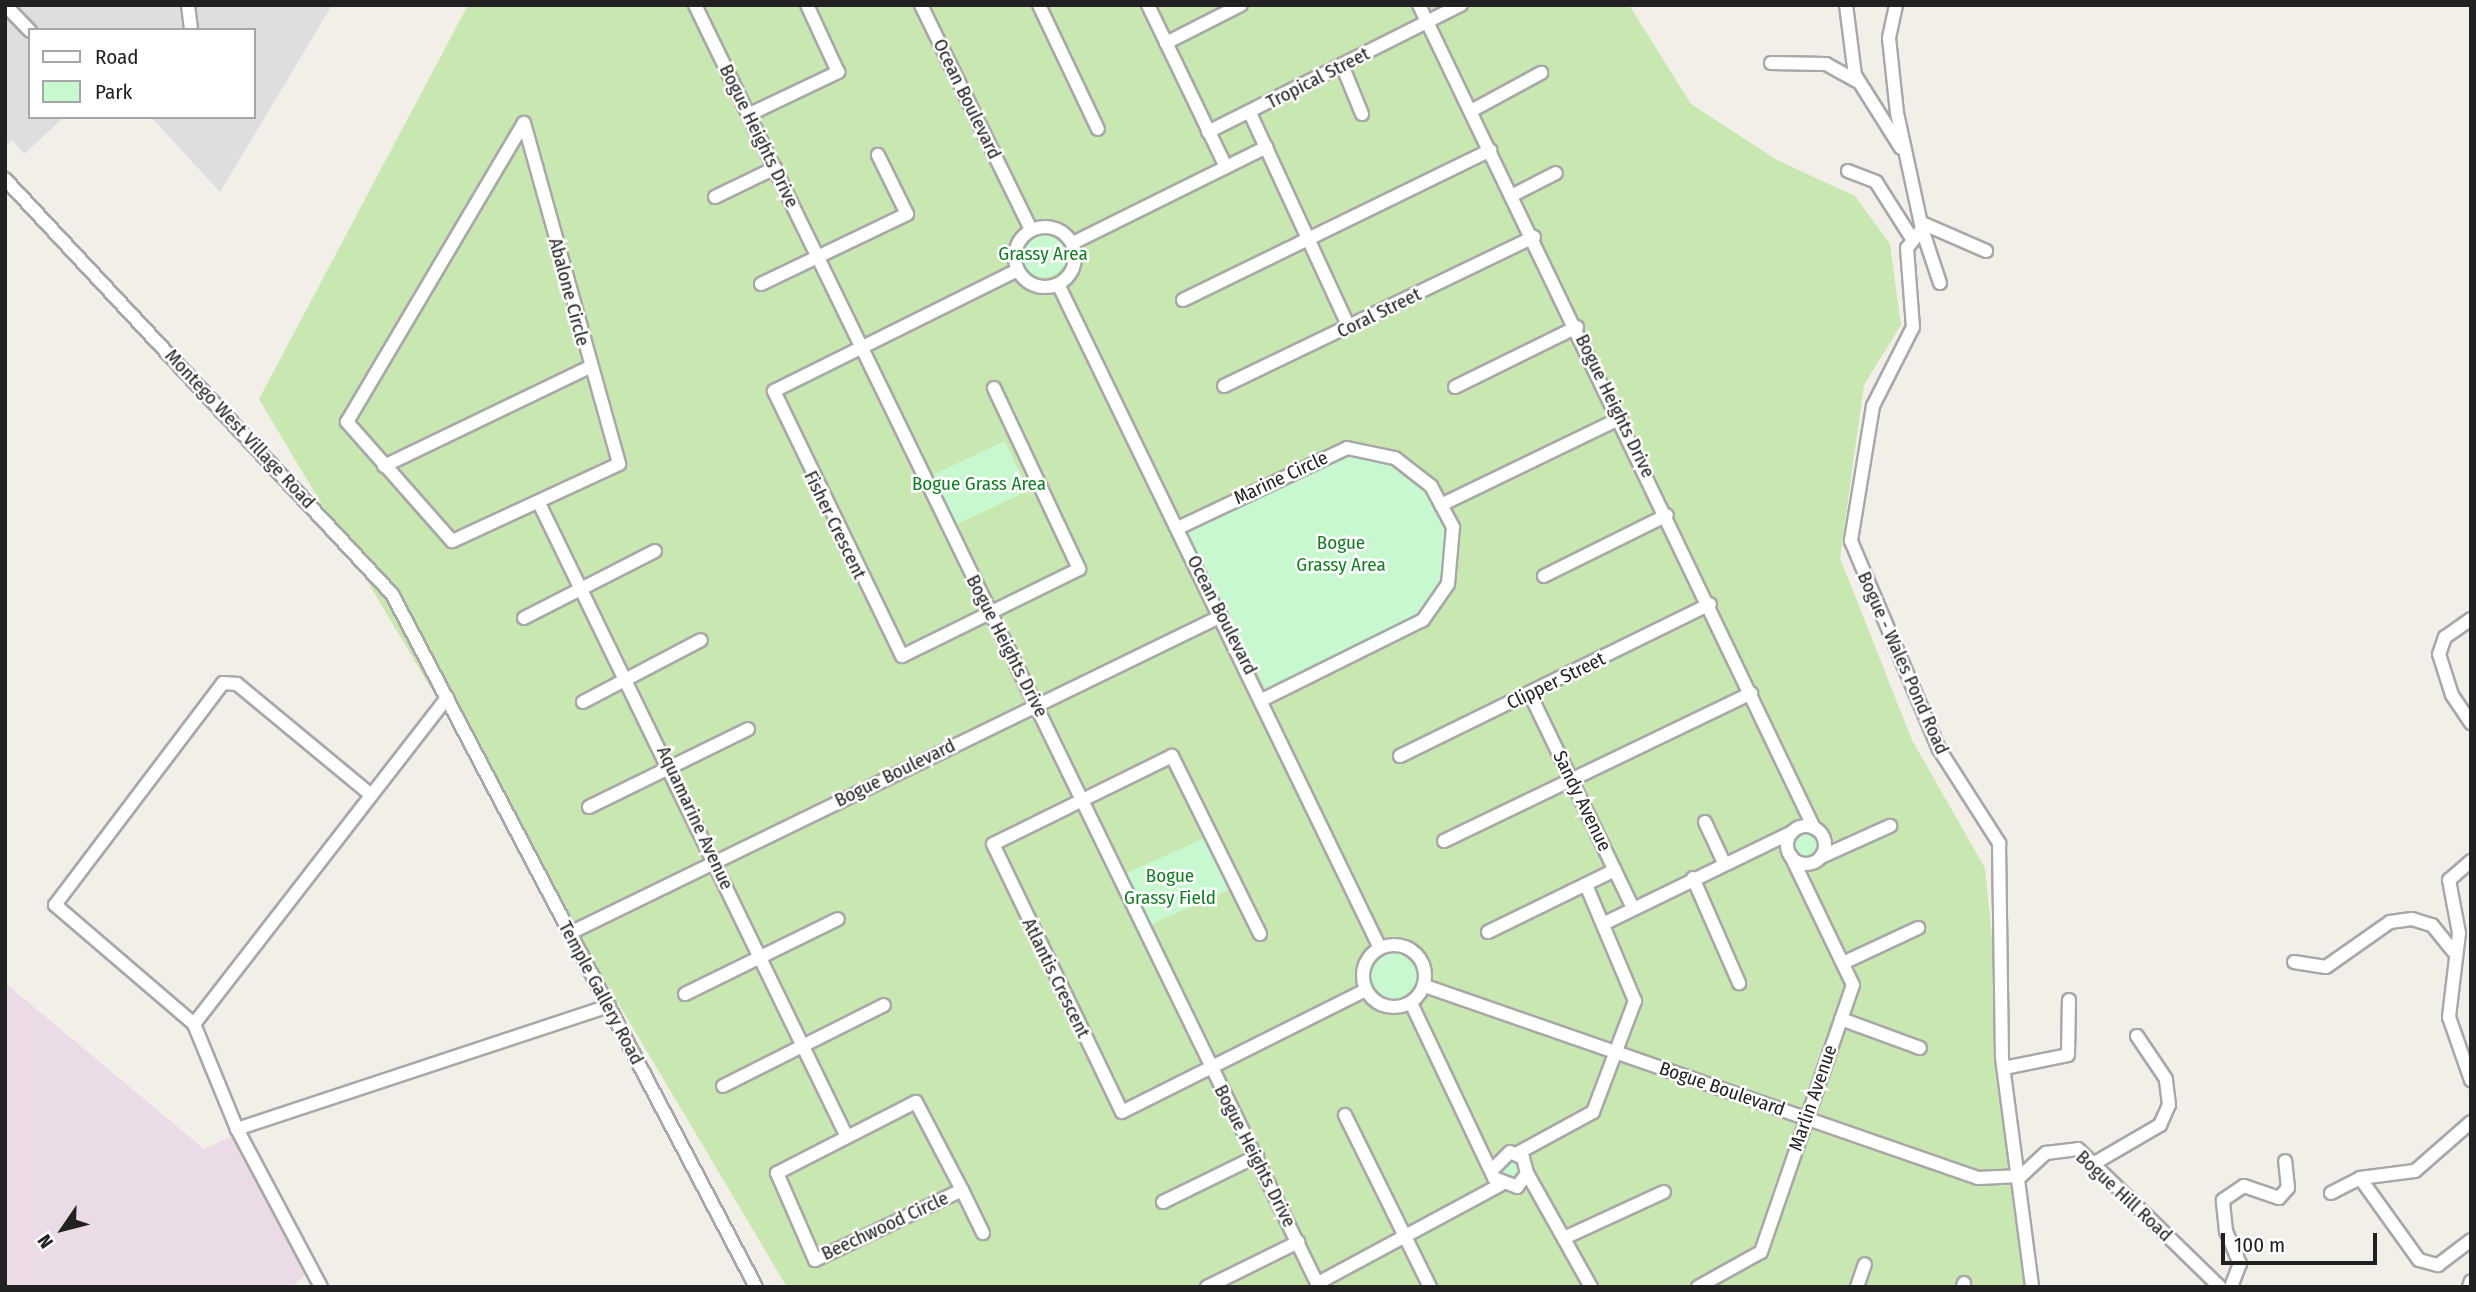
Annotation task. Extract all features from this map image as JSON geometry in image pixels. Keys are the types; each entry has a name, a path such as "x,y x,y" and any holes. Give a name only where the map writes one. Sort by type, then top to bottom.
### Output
{"street":[{"path":"5,5 28,29"},
{"path":"188,5 191,28"},
{"name":"Bogue Heights Drive","path":"695,5 1084,799 1318,1285"},
{"path":"750,114 838,72 807,5"},
{"name":"Ocean Boulevard","path":"921,5 1031,230"},
{"path":"1039,5 1098,129"},
{"path":"1148,5 1226,167"},
{"path":"1166,43 1241,5"},
{"name":"Bogue Heights Drive","path":"1419,5 1809,808 1819,855"},
{"name":"Tropical Street","path":"1209,132 1461,5"},
{"path":"1846,5 1857,80 1907,158"},
{"path":"1896,5 1889,38 1907,158 1922,226 1940,283"},
{"path":"1771,63 1818,63 1857,80"},
{"path":"1342,65 1362,114"},
{"path":"1471,111 1541,73"},
{"path":"1250,113 1349,327"},
{"name":"Abalone Circle","path":"524,123 590,367 619,464 452,541 384,466 348,417 524,123"},
{"path":"1073,243 1266,147"},
{"path":"1183,300 1490,150"},
{"path":"761,284 907,214 878,156"},
{"path":"715,197 775,168"},
{"path":"1848,171 1876,182 1913,240"},
{"path":"1513,195 1556,173"},
{"name":"Montego West Village Road","path":"5,179 375,574 447,698"},
{"path":"1922,226 1986,251"},
{"name":"Bogue - Wales Pond Road","path":"1922,226 1913,240 1905,263 1913,327 1873,406 1851,541 1939,749 1998,843 2004,1068 2021,1176 2032,1287"},
{"path":"1018,270 1018,243 1031,230 1050,227 1073,243"},
{"name":"Coral Street","path":"1224,386 1534,237"},
{"path":"1018,270 1040,287 1058,284 1072,271 1073,243"},
{"path":"860,345 1018,270"},
{"name":"Ocean Boulevard","path":"1058,284 1264,699 1380,948"},
{"path":"1455,387 1577,327"},
{"name":"Fisher Crescent","path":"860,345 778,384 772,396 902,656 991,613"},
{"path":"384,466 590,367"},
{"path":"991,613 1079,569 994,388"},
{"path":"1441,505 1621,418"},
{"name":"Marine Circle","path":"1178,528 1347,448 1395,458 1431,486 1453,527 1448,584 1423,620 1264,699"},
{"name":"Aquamarine Avenue","path":"539,503 580,589 673,767 715,863 805,1045 846,1135"},
{"path":"1544,576 1667,515"},
{"path":"524,618 655,551"},
{"name":"Clipper Street","path":"1401,756 1710,604"},
{"name":"Bogue Boulevard","path":"570,933 1221,615"},
{"path":"2471,618 2445,637 2439,654 2452,695 2471,723"},
{"path":"583,702 701,640"},
{"path":"321,1287 237,1129 194,1024 55,905 211,693 223,683 237,684 370,794"},
{"path":"1444,841 1751,693"},
{"name":"Sandy Avenue","path":"1530,694 1633,908"},
{"path":"194,1024 447,698"},
{"name":"Temple Gallery Road","path":"447,698 756,1287"},
{"path":"589,807 748,729"},
{"path":"1084,799 1172,756 1260,934"},
{"name":"Atlantis Crescent","path":"1084,799 994,842 999,859 1121,1112 1211,1067"},
{"path":"1789,852 1795,831 1809,808"},
{"path":"1705,822 1724,863"},
{"path":"1774,839 1789,852 1819,855 1841,853 1890,826"},
{"path":"1605,923 1774,839 1795,831 1814,828"},
{"name":"Marlin Avenue","path":"1698,1287 1761,1252 1805,1117 1853,985 1789,852"},
{"path":"1803,882 1819,855"},
{"path":"2471,861 2449,880 2459,933 2449,1017 2471,1080"},
{"path":"1488,932 1615,870"},
{"path":"1693,878 1739,983"},
{"path":"1492,1170 1501,1154 1516,1154 1593,1112 1612,1051 1635,1001 1605,923 1586,885"},
{"path":"685,994 838,919"},
{"path":"2294,962 2326,967 2390,922 2413,919 2432,925 2456,955"},
{"path":"1843,963 1918,928"},
{"path":"1401,945 1419,956 1425,986 1411,1003 1391,1008 1366,990 1366,962 1380,948 1401,945"},
{"name":"Bogue Boulevard","path":"1425,986 1978,1178 2021,1176"},
{"path":"1211,1067 1366,990"},
{"path":"2004,1068 2068,1055 2069,1000"},
{"path":"1411,1003 1500,1185"},
{"path":"723,1086 884,1005"},
{"path":"237,1129 608,1006"},
{"path":"1841,1019 1920,1048"},
{"path":"2093,1164 2161,1125 2169,1105 2166,1079 2137,1036"},
{"name":"Beechwood Circle","path":"916,1102 962,1190 816,1260 777,1173 846,1135 916,1102"},
{"path":"1345,1115 1430,1287"},
{"path":"2330,1193 2360,1178 2415,1171 2471,1122"},
{"name":"Bogue Hill Road","path":"2021,1176 2062,1147 2078,1149 2220,1287"},
{"path":"1516,1154 1591,1287"},
{"path":"1163,1202 1257,1156"},
{"path":"2231,1287 2240,1264 2226,1231 2223,1200 2244,1186 2279,1198 2288,1188 2285,1161"},
{"path":"1318,1285 1500,1185 1517,1186 1527,1173"},
{"path":"2360,1178 2419,1259 2438,1265 2471,1240"},
{"path":"962,1190 983,1233"},
{"path":"1564,1238 1664,1192"},
{"path":"1208,1287 1298,1242"},
{"path":"1857,1287 1865,1264"},
{"path":"2469,1287 2471,1281"}],"shaded area":[{"path":"5,5 332,5 220,192 153,119 256,119 256,28 28,28 28,119 62,119 24,154 12,140 5,146"},
{"path":"5,983 204,1149 233,1136 306,1274 291,1287 5,1287"}],"green space":[{"path":"468,5 1629,5 1691,104 1777,160 1855,196 1890,244 1901,325 1864,385 1840,558 1912,740 1985,868 2027,1287 787,1287 259,399"},
{"name":"Grassy Area","path":"1044,229 1061,236 1068,253 1061,270 1044,277 1027,270 1020,253 1027,236"},
{"name":"Bogue Grass Area","path":"1005,441 1028,491 954,526 931,476"},
{"name":"Bogue Grassy Area","path":"1346,454 1392,462 1426,489 1446,529 1443,584 1418,617 1267,692 1186,530"},
{"path":"1807,827 1819,833 1825,845 1819,857 1807,863 1795,857 1789,845 1795,833"},
{"name":"Bogue Grassy Field","path":"1205,838 1228,890 1148,926 1125,874"},
{"path":"1394,946 1411,951 1419,959 1424,976 1419,993 1411,1001 1394,1006 1377,1001 1369,993 1364,976 1369,959 1377,951"},
{"path":"1501,1154 1521,1159 1523,1181 1496,1178"}]}
